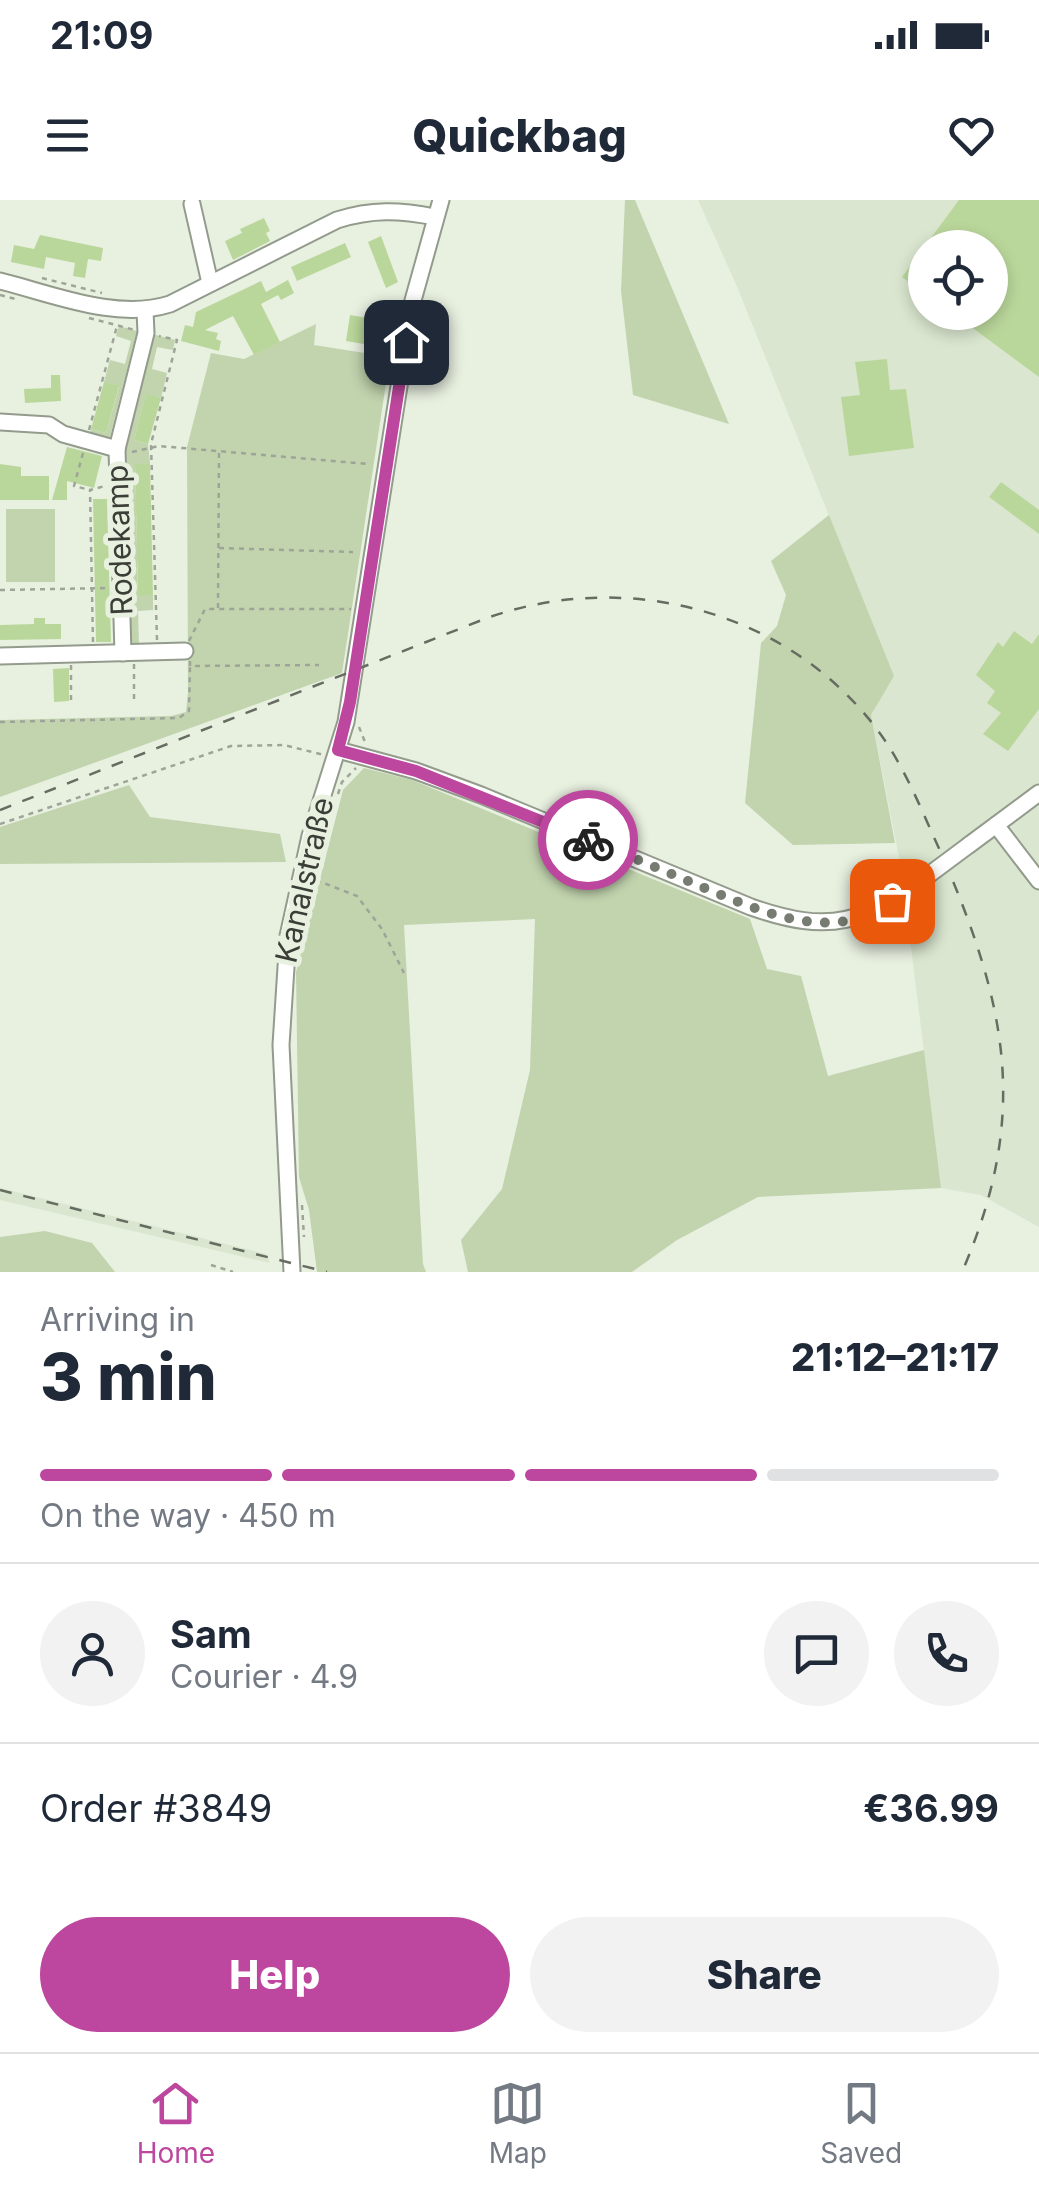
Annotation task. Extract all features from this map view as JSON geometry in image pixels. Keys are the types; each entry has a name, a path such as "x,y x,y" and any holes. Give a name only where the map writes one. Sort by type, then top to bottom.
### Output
{"street":[{"name":"Kanalstraße","path":"292,1272 280,1045 285,959 300,876 350,702 412,304 441,200"},
{"path":"192,204 210,283"},
{"path":"0,281 122,310 145,310 170,304 360,206 435,217"},
{"name":"Rodekamp","path":"129,653 122,588 118,449 146,333 145,310"},
{"path":"0,422 49,425 63,434 118,449"},
{"path":"0,656 157,652 188,658"},
{"path":"337,754 416,771 780,917 823,923 886,906 1039,793"},
{"path":"996,825 1039,881"}],"path":[{"path":"38,278 114,296"},
{"path":"117,326 74,486 90,490 118,488"},
{"path":"146,333 177,340 152,446 157,652"},
{"path":"118,449 135,452 152,446 368,464"},
{"path":"218,609 219,451"},
{"path":"90,490 93,654"},
{"path":"91,540 120,539"},
{"path":"218,548 353,552"},
{"path":"0,590 122,588"},
{"path":"0,722 179,718 189,711 188,658 194,626 204,609 364,608"},
{"path":"129,653 134,700"},
{"path":"70,654 72,703"},
{"path":"188,658 319,665"},
{"path":"0,824 231,746 284,745 360,762 365,743 359,722"},
{"name":"Kanalstraße","path":"335,802 342,782 360,762"},
{"name":"Kanalstraße","path":"322,846 331,813"},
{"path":"300,876 357,896 382,929 404,973"},
{"path":"300,1199 304,1240"},
{"path":"211,1265 233,1272"}],"shaded area":[{"path":"698,200 1039,200 1039,1227 981,1195 941,1188 901,867 871,715 893,675 736,284"},
{"path":"0,1188 266,1254 270,1263 0,1200"}],"green space":[{"path":"625,200 635,200 729,424 633,395 621,291"},
{"path":"316,324 314,345 390,357 342,673 0,797 0,720 171,716 186,712 187,447 211,353 244,359"},
{"path":"119,326 137,331 110,437 105,441 89,437 91,429 106,433 119,387 104,382 110,360 125,364 131,341 116,336"},
{"path":"152,334 175,340 173,350 157,347 152,369 167,373 161,398 146,395 134,440 148,444 150,463 135,465 136,500 151,500 151,512 136,513 137,547 152,548 152,560 137,561 138,595 153,595 153,610 138,611 139,645 131,653 126,442"},
{"path":"6,509 55,509 55,582 6,582"},
{"path":"829,515 894,676 871,715 895,843 793,845 745,803 761,643 777,626 786,595 771,561"},
{"path":"364,768 412,780 750,919 767,969 801,976 828,1076 924,1050 941,1188 758,1197 677,1240 632,1272 468,1272 461,1240 502,1189 530,1070 535,919 404,925 426,1272 317,1272 309,1210 299,1177 296,972 343,790"},
{"path":"129,785 150,817 280,834 286,862 0,864 0,827"},
{"path":"45,1231 92,1243 115,1272 0,1272 0,1237"}],"building":[{"path":"959,200 1039,200 1039,377 975,330 1008,330 1008,230 937,230"},
{"path":"264,218 270,241 233,260 225,241"},
{"path":"40,235 103,248 101,261 88,259 85,278 73,276 75,263 46,257 44,269 11,262 14,245 34,249"},
{"path":"381,236 398,282 386,288 368,242"},
{"path":"345,243 351,257 297,281 291,267"},
{"path":"288,280 294,293 281,300 278,295 261,304 280,342 254,355 233,316 205,330 218,333 219,351 181,341 185,325 193,327 196,312 261,281 266,292"},
{"path":"350,315 379,320 375,346 346,341"},
{"path":"887,359 890,390 906,389 914,448 849,456 841,397 860,395 855,362"},
{"path":"51,375 60,375 61,401 25,403 24,389 51,388"},
{"path":"104,382 119,386 106,433 91,429"},
{"path":"146,394 161,398 148,444 134,440"},
{"path":"67,447 102,456 94,488 67,481 67,500 52,500"},
{"path":"150,463 153,595 138,596 135,464"},
{"path":"0,464 21,467 21,476 49,476 49,500 0,500"},
{"path":"1001,482 1039,510 1039,534 989,497"},
{"path":"93,499 107,499 111,642 96,642"},
{"path":"34,618 45,618 45,624 61,624 61,639 0,640 0,625 34,624"},
{"path":"1014,631 1032,644 1039,634 1039,709 1008,751 983,734 1001,713 987,703 995,691 976,675 998,642 1003,647"},
{"path":"69,668 69,701 54,702 53,669"}],"railway":[{"path":"0,810 487,618 540,604 593,598 647,600 699,610 749,628 796,654 839,687 876,728 896,758 942,855 982,962 1002,1061 1003,1111 997,1162 962,1272"},
{"path":"0,1190 327,1272"}],"way so far":[{"path":"588,840 780,917 823,923 844,920 892,901"}],"route":[{"path":"406,342 350,702 338,750 416,771 588,840"}]}
